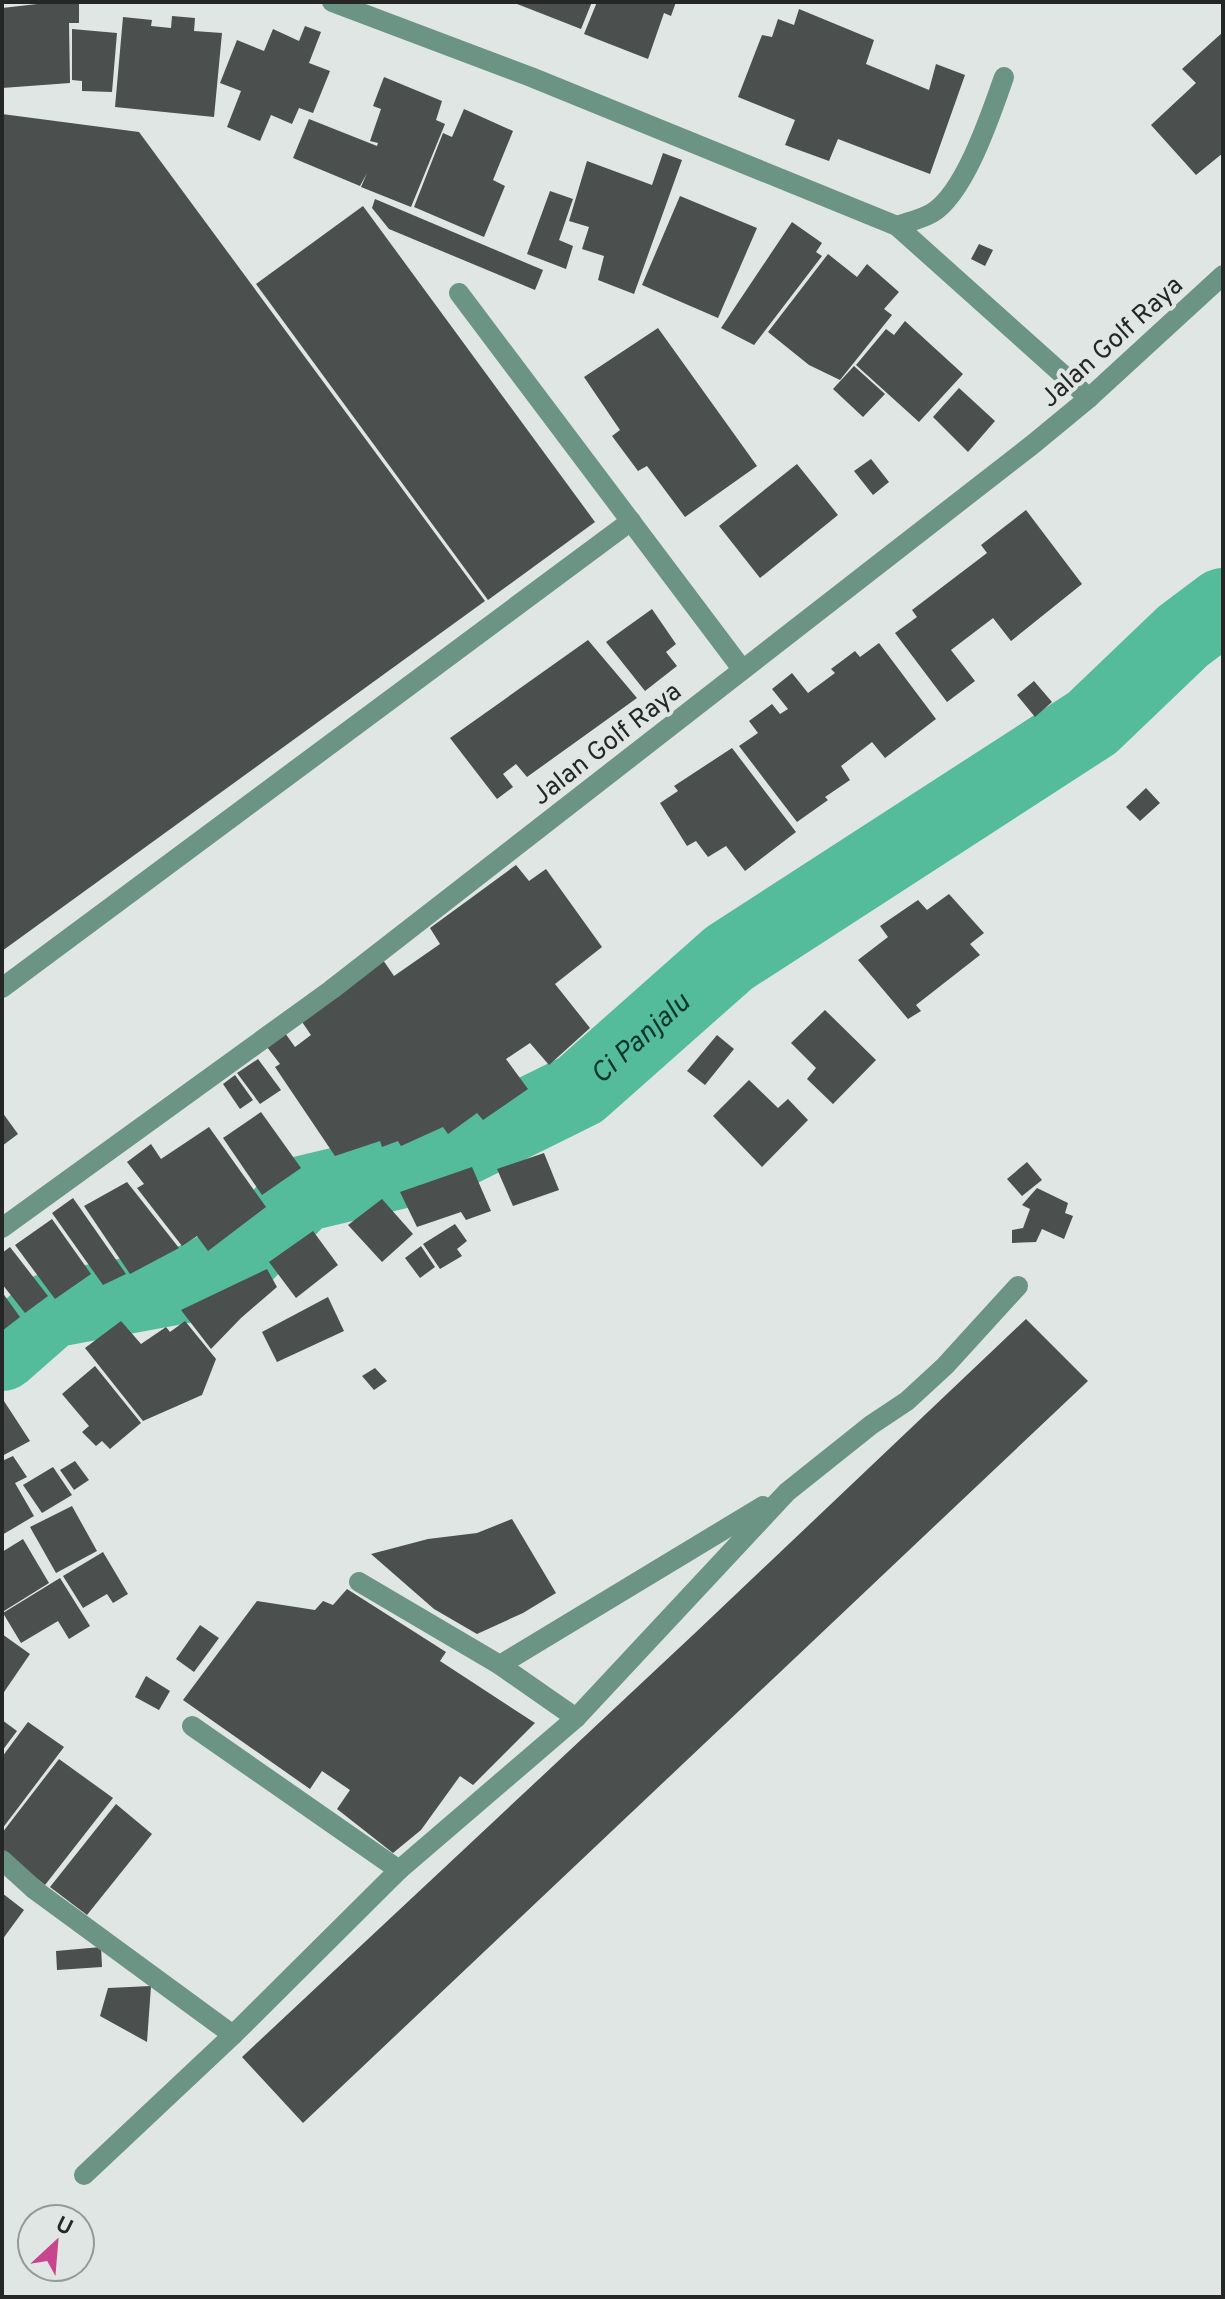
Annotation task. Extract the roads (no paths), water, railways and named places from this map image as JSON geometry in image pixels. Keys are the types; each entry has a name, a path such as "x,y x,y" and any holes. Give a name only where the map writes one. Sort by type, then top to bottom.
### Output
{"street":[{"path":"332,2 531,77 897,226 1089,398"},
{"path":"897,226 932,214 955,194 992,113 1004,77"},
{"name":"Jalan Golf Raya","path":"2,1228 331,990 1032,445 1089,398 1223,275"},
{"path":"459,293 742,669"},
{"path":"2,988 631,521"},
{"path":"500,1665 787,1492 871,1425 907,1401 945,1366 1018,1286"},
{"path":"84,2175 233,2035 399,1870 576,1718 787,1492"},
{"path":"359,1582 500,1665 576,1718"},
{"path":"192,1726 399,1870"},
{"path":"2,1860 35,1890 233,2035"}],"waterway":[{"name":"Ci Panjalu","path":"2,1353 51,1310 186,1285 243,1256 302,1194 432,1163 580,1090 729,958 1092,723 1183,636 1223,606"}]}
